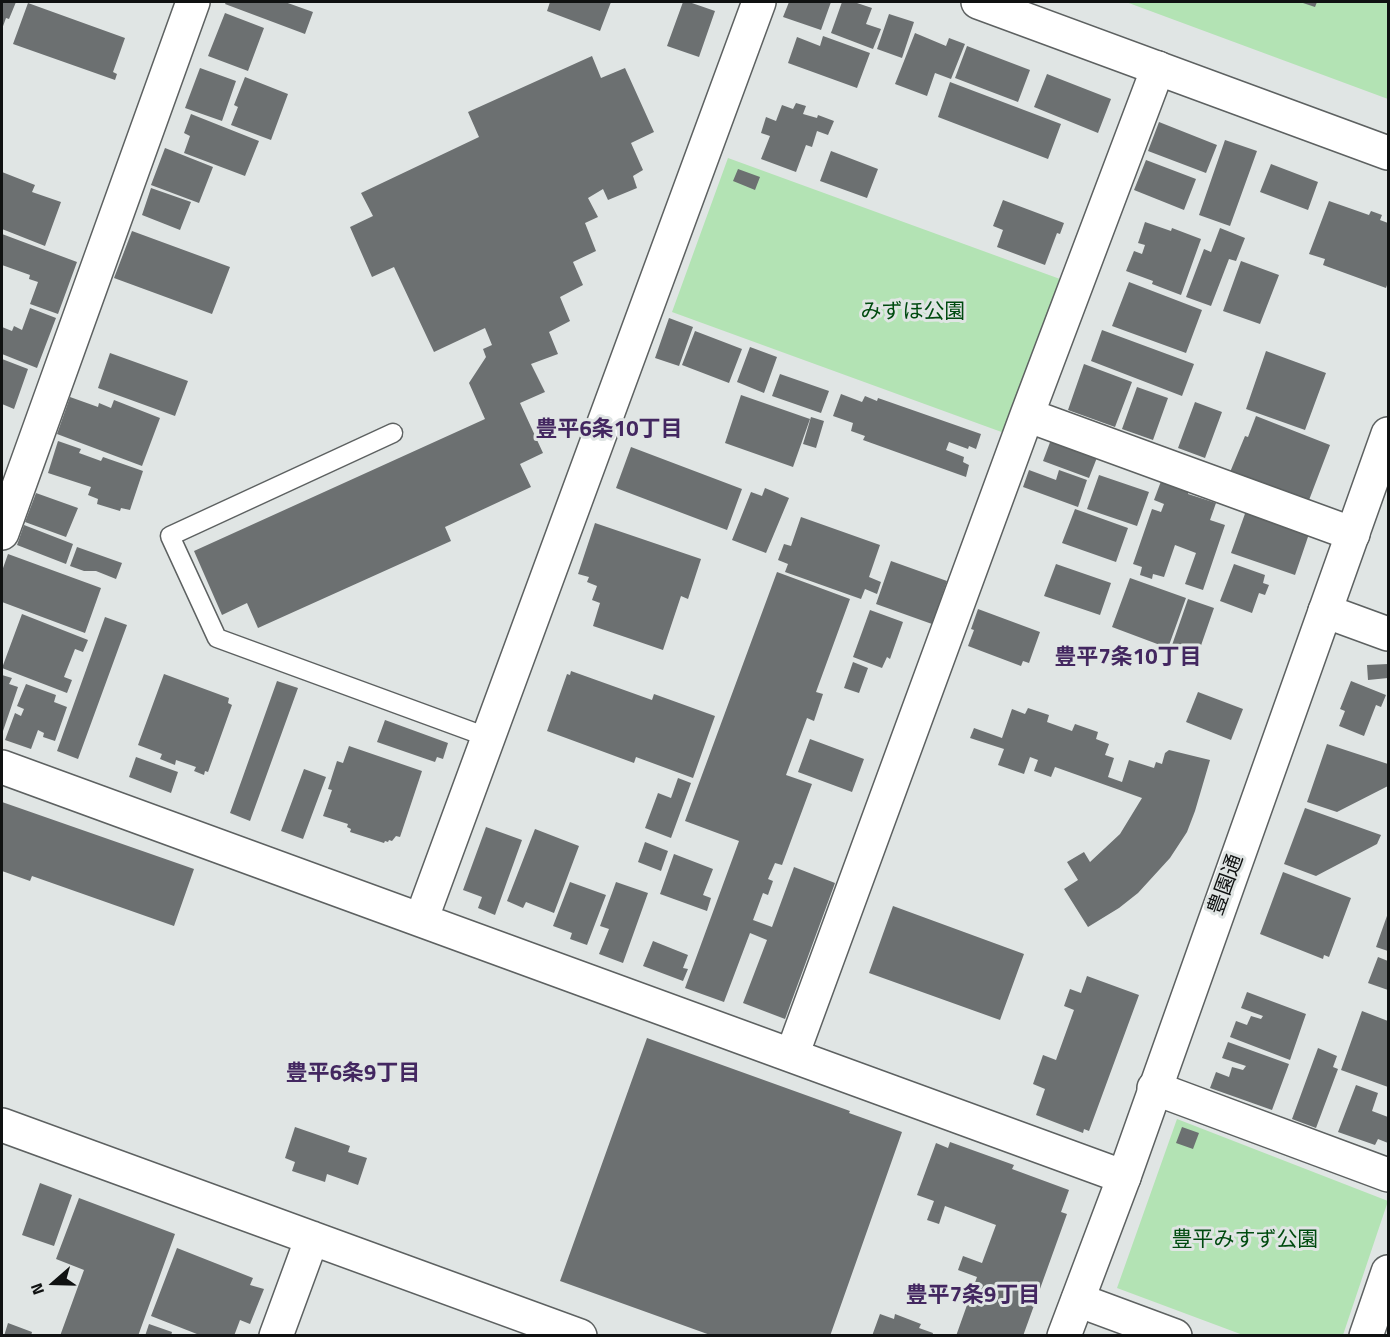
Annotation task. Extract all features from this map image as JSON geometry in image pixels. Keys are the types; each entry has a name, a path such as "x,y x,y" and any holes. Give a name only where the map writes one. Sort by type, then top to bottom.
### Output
{"street":[{"path":"2,533 193,2"},
{"path":"421,920 759,2"},
{"path":"978,2 1389,153"},
{"path":"792,1055 1027,415 1158,68"},
{"path":"1027,415 1353,534"},
{"name":"豊園通","path":"1064,1335 1124,1177 1389,434"},
{"path":"1325,611 1389,634"},
{"path":"2,767 1124,1177"},
{"path":"1154,1088 1389,1175"},
{"path":"2,1125 580,1335"},
{"path":"276,1335 312,1238"},
{"path":"1366,1335 1389,1272"},
{"path":"1078,1300 1175,1335"}],"lane":[{"path":"393,433 170,536 217,638 488,737"}],"green space":[{"path":"1126,2 1388,2 1388,99"},
{"name":"みずほ公園","path":"728,158 1060,279 1007,434 672,312"},
{"name":"豊平みすず公園","path":"1177,1119 1388,1201 1343,1335 1243,1335 1117,1288"}],"building":[{"path":"2,2 16,2 2,29"},
{"path":"226,2 285,2 313,12 305,34 225,4"},
{"path":"550,2 611,2 600,31 547,11"},
{"path":"683,2 715,11 699,57 667,46"},
{"path":"789,2 831,2 821,30 783,17"},
{"path":"842,2 854,2 872,8 866,24 881,29 873,49 831,33"},
{"path":"1300,2 1317,2 1315,7"},
{"path":"28,3 125,38 113,72 117,74 115,80 13,44"},
{"path":"225,13 264,28 248,71 208,56"},
{"path":"889,14 914,22 902,58 877,49"},
{"path":"915,33 946,46 949,38 965,44 951,79 935,73 927,96 895,84"},
{"path":"823,36 870,53 857,88 788,63 797,37 820,46"},
{"path":"967,46 1030,70 1018,102 955,78"},
{"path":"592,56 601,78 625,68 654,132 631,143 643,170 633,176 637,188 608,200 603,189 588,198 598,217 585,223 596,251 573,262 583,285 560,297 570,321 549,332 558,354 531,364 545,392 520,403 543,453 520,464 531,487 445,527 451,541 258,628 247,603 222,615 194,551 485,419 469,383 486,357 483,349 492,345 485,328 434,352 394,267 372,277 350,227 373,216 361,193 479,137 468,112"},
{"path":"200,68 236,81 222,121 185,108"},
{"path":"1047,74 1111,99 1098,133 1034,107"},
{"path":"245,77 288,94 271,140 231,125 238,107 234,105"},
{"path":"950,82 1061,124 1048,159 938,117"},
{"path":"796,103 806,106 803,114 817,118 818,115 834,121 828,135 817,131 812,147 806,145 796,172 761,159 770,136 761,133 766,117 776,121 782,105 793,109"},
{"path":"191,114 259,141 245,176 184,153 190,136 184,133"},
{"path":"1159,122 1217,145 1206,173 1148,151"},
{"path":"1225,140 1257,151 1230,226 1199,215"},
{"path":"165,148 213,167 199,203 151,185"},
{"path":"831,151 878,169 867,198 820,181"},
{"path":"1146,160 1196,179 1184,210 1134,190"},
{"path":"1271,164 1318,182 1308,210 1260,192"},
{"path":"738,169 760,177 755,190 733,181"},
{"path":"2,172 35,185 32,192 61,202 45,246 2,229"},
{"path":"151,188 191,202 180,230 142,215"},
{"path":"1003,200 1064,223 1060,234 1057,233 1045,265 997,247 1003,230 993,226"},
{"path":"1329,201 1369,215 1371,211 1382,215 1380,220 1388,223 1388,282 1386,288 1323,265 1325,259 1309,254"},
{"path":"1145,222 1171,231 1172,228 1201,239 1181,295 1126,271 1134,251 1142,254 1145,245 1138,243"},
{"path":"1220,228 1245,238 1236,261 1229,259 1211,306 1186,297 1204,249 1211,252"},
{"path":"132,231 230,267 212,314 114,278"},
{"path":"2,234 77,262 58,314 30,304 38,282 29,279 30,275 2,265"},
{"path":"1241,261 1279,275 1260,324 1223,311"},
{"path":"1129,282 1202,310 1186,353 1112,326"},
{"path":"30,308 56,318 37,368 2,354 2,327 12,331 14,326 22,330"},
{"path":"669,318 693,327 679,366 655,358"},
{"path":"1102,330 1194,364 1182,396 1091,361"},
{"path":"695,331 742,349 729,383 682,365"},
{"path":"750,347 777,357 764,393 737,382"},
{"path":"1266,351 1326,373 1305,430 1246,409"},
{"path":"110,353 188,381 175,416 98,388"},
{"path":"2,359 28,369 14,409 2,404"},
{"path":"1084,364 1132,382 1115,427 1068,410"},
{"path":"780,374 829,391 821,413 772,396"},
{"path":"1137,387 1168,398 1153,440 1122,429"},
{"path":"841,394 862,402 865,396 877,401 878,398 981,434 976,449 969,446 968,449 949,442 946,450 964,457 963,462 969,465 966,477 863,440 865,436 851,431 853,423 833,416"},
{"path":"741,395 810,419 793,467 725,443"},
{"path":"70,397 98,407 99,403 111,408 114,400 160,418 142,466 57,434"},
{"path":"1195,402 1222,412 1205,458 1178,448"},
{"path":"1256,416 1330,445 1306,508 1228,477"},
{"path":"811,417 824,421 816,448 803,444"},
{"path":"1052,437 1098,455 1089,478 1043,461"},
{"path":"58,441 81,449 79,453 101,461 103,457 143,471 130,510 121,508 120,511 97,504 98,499 88,495 91,487 48,473"},
{"path":"631,447 742,489 727,530 616,488"},
{"path":"1029,470 1056,480 1059,470 1087,480 1078,507 1023,487"},
{"path":"1099,475 1149,492 1137,526 1087,509"},
{"path":"1163,476 1190,485 1188,494 1216,503 1210,520 1225,525 1203,590 1185,584 1196,553 1175,545 1164,577 1153,574 1152,579 1140,575 1142,567 1133,564 1152,509 1161,512 1164,504 1154,500"},
{"path":"765,488 789,498 766,553 732,540 751,492 762,496"},
{"path":"36,493 78,508 66,537 25,522"},
{"path":"1247,508 1310,531 1295,575 1231,553"},
{"path":"1075,509 1128,528 1116,562 1062,543"},
{"path":"801,517 880,545 869,577 881,582 877,594 865,589 861,599 785,572 788,564 778,560 784,544 791,546"},
{"path":"595,523 701,559 688,599 681,596 663,650 593,626 600,603 592,600 597,586 587,582 589,577 578,574"},
{"path":"24,525 73,544 66,564 17,545"},
{"path":"77,547 122,563 116,579 96,571 84,571 70,566"},
{"path":"8,554 101,588 85,633 2,602 2,571"},
{"path":"891,561 947,581 932,624 876,604"},
{"path":"1056,564 1111,583 1100,615 1044,596"},
{"path":"1234,564 1265,575 1263,583 1269,585 1265,595 1259,593 1252,613 1220,601"},
{"path":"777,572 850,599 816,692 823,694 814,721 807,718 786,775 812,784 782,865 775,863 768,879 773,881 768,895 763,893 753,920 772,927 794,867 835,883 785,1019 743,1003 767,940 750,933 724,1002 685,988 739,841 685,821"},
{"path":"1130,578 1186,598 1168,648 1112,627"},
{"path":"1188,599 1214,608 1197,657 1171,648"},
{"path":"978,609 1040,632 1029,663 1023,661 1021,666 968,646"},
{"path":"870,610 903,622 890,659 887,657 882,668 853,657"},
{"path":"22,614 88,640 83,652 75,649 64,677 72,680 67,693 2,668"},
{"path":"105,617 127,625 78,759 57,751"},
{"path":"853,662 868,668 859,693 844,688"},
{"path":"1388,664 1388,678 1368,680 1367,665"},
{"path":"571,671 652,700 654,694 715,716 693,778 636,757 634,763 547,731 567,674 570,675"},
{"path":"164,674 229,698 228,703 232,705 208,772 205,771 204,775 194,771 196,767 176,760 175,765 160,759 162,754 138,745"},
{"path":"2,675 12,678 9,684 18,687 2,734"},
{"path":"277,681 298,688 250,821 230,813"},
{"path":"1351,681 1386,695 1381,707 1376,705 1364,736 1339,726 1345,711 1340,709"},
{"path":"26,684 56,695 54,702 67,707 55,741 43,737 44,733 38,730 31,749 5,740 15,713 21,716 24,709 17,706"},
{"path":"1198,692 1243,709 1231,740 1186,722"},
{"path":"1028,708 1049,715 1047,722 1072,731 1075,724 1098,732 1096,739 1109,744 1105,755 1114,758 1108,777 1122,782 1129,760 1154,768 1156,762 1162,764 1165,753 1169,750 1210,760 1187,832 1170,858 1138,893 1088,927 1064,889 1078,880 1067,862 1084,852 1090,862 1120,834 1142,798 1055,767 1051,777 1034,771 1038,760 1030,757 1024,774 998,765 1004,749 970,738 974,728 1002,738 1012,709 1025,714"},
{"path":"385,720 448,743 443,759 437,757 435,762 377,742"},
{"path":"810,739 864,759 852,792 798,772"},
{"path":"1327,744 1388,764 1388,786 1337,812 1307,802"},
{"path":"349,746 422,771 400,837 396,836 392,841 384,843 350,832 348,824 323,816 332,790 328,789 337,761 343,763"},
{"path":"136,757 178,772 171,793 129,777"},
{"path":"304,769 326,777 303,839 281,831"},
{"path":"678,778 691,783 671,838 645,828 658,793 671,798"},
{"path":"2,802 194,869 174,926 32,876 30,881 2,871"},
{"path":"1305,808 1381,835 1377,844 1316,876 1284,864"},
{"path":"486,827 522,840 495,915 478,908 482,897 463,890"},
{"path":"535,829 579,846 554,913 526,902 523,908 507,901"},
{"path":"645,842 668,851 661,871 638,862"},
{"path":"674,854 713,869 703,895 711,898 707,911 660,894"},
{"path":"1283,872 1351,898 1329,957 1324,955 1323,959 1260,934"},
{"path":"570,882 606,895 587,945 570,939 572,933 553,926"},
{"path":"616,882 648,893 623,963 599,954 609,929 600,926"},
{"path":"893,906 1024,954 1000,1020 869,973"},
{"path":"1388,913 1388,951 1376,947"},
{"path":"653,941 688,955 683,968 688,969 683,981 643,966"},
{"path":"1378,957 1388,961 1388,990 1368,983"},
{"path":"1087,976 1139,995 1089,1131 1084,1129 1083,1133 1036,1115 1045,1089 1033,1084 1043,1055 1056,1060 1074,1010 1064,1006 1070,989 1081,993"},
{"path":"1247,992 1306,1014 1290,1060 1230,1037 1236,1021 1247,1025 1251,1016 1261,1019 1263,1016 1241,1008"},
{"path":"1362,1011 1388,1021 1388,1087 1341,1070"},
{"path":"647,1038 902,1132 830,1336 713,1336 560,1281"},
{"path":"1228,1042 1289,1064 1272,1110 1210,1088 1216,1072 1229,1077 1232,1067 1243,1070 1246,1066 1222,1058"},
{"path":"1318,1048 1337,1056 1333,1067 1338,1069 1316,1128 1292,1119"},
{"path":"1356,1085 1378,1093 1372,1111 1388,1117 1388,1143 1378,1139 1375,1145 1338,1132"},
{"path":"295,1127 350,1146 348,1152 367,1158 358,1185 327,1174 325,1182 292,1171 295,1162 285,1158"},
{"path":"1182,1127 1199,1133 1193,1149 1176,1143"},
{"path":"950,1142 1014,1165 1012,1169 1069,1190 1061,1212 1067,1214 1023,1336 956,1336 977,1277 958,1270 963,1256 982,1263 996,1225 945,1206 939,1224 927,1220 934,1201 917,1195 936,1143 948,1148"},
{"path":"40,1183 72,1195 54,1246 22,1235"},
{"path":"79,1198 175,1234 138,1336 60,1336 84,1270 56,1259"},
{"path":"177,1248 253,1278 250,1285 264,1289 250,1324 240,1320 234,1336 202,1336 151,1316"},
{"path":"880,1314 894,1319 895,1314 921,1324 919,1328 933,1333 932,1336 872,1336"},
{"path":"8,1323 32,1332 31,1336 4,1336"},
{"path":"149,1324 172,1332 171,1336 145,1336"}],"district":[{"name":"豊平6条10丁目","path":"609,431"},
{"name":"豊平7条10丁目","path":"1128,659"},
{"name":"豊平6条9丁目","path":"353,1075"},
{"name":"豊平7条9丁目","path":"973,1297"}]}
